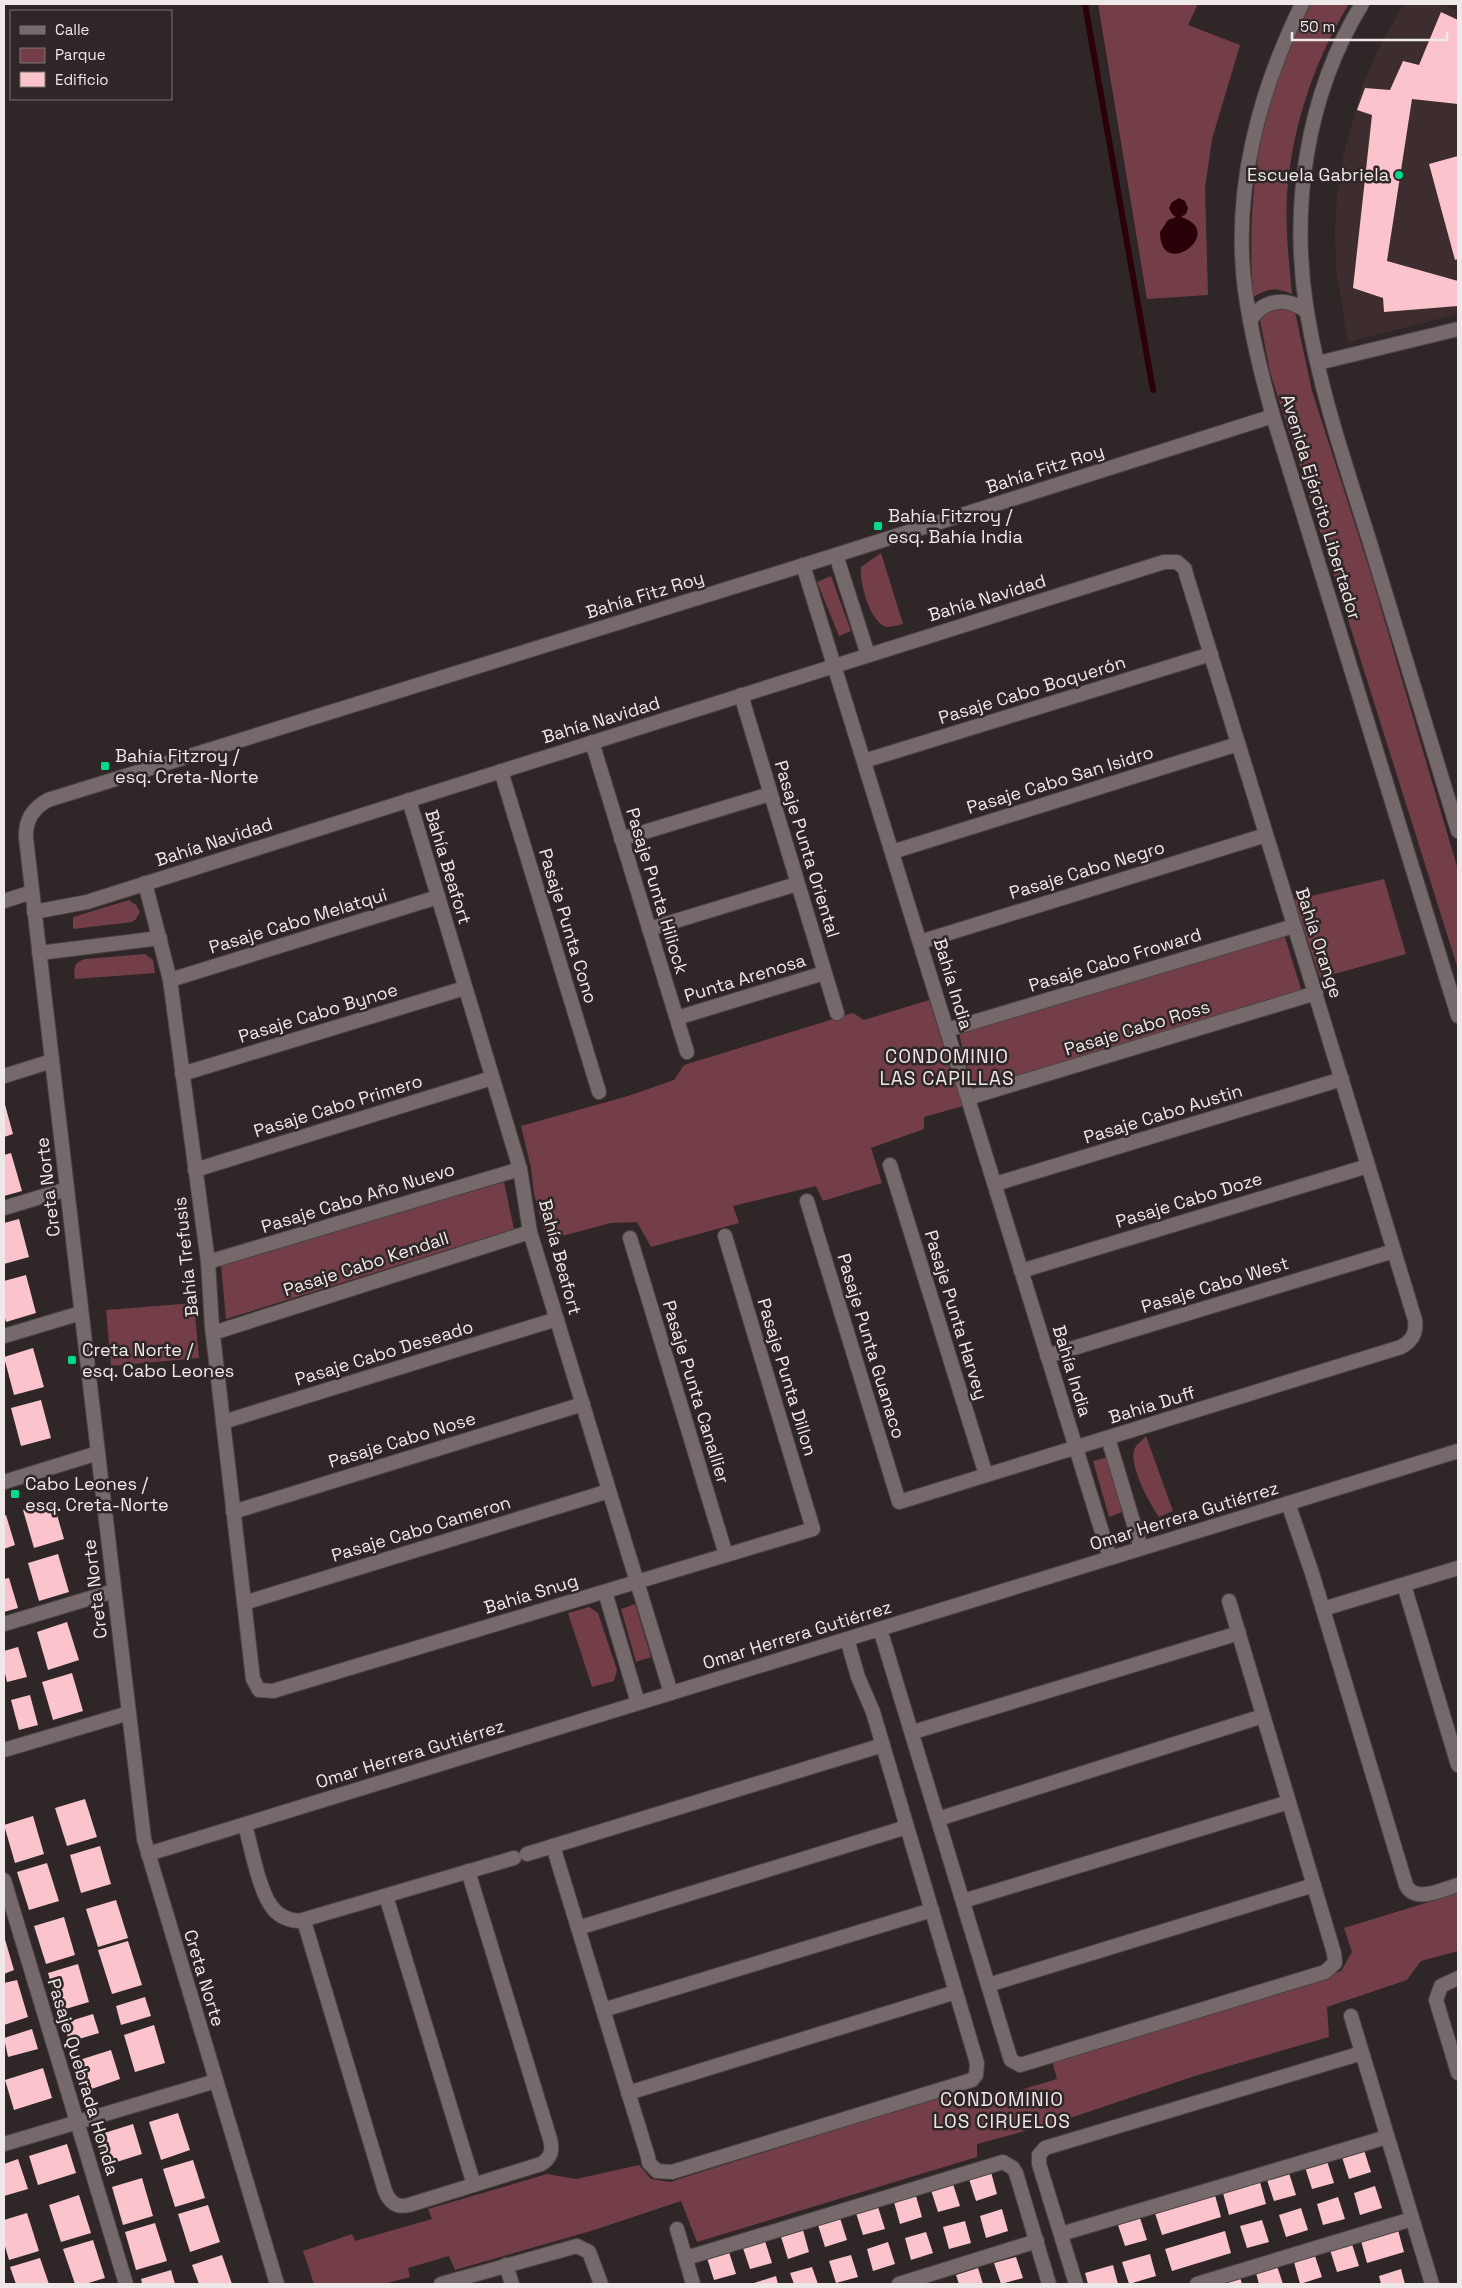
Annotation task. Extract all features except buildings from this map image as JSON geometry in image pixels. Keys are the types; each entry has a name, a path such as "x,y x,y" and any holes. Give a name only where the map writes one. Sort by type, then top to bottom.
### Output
{"street":[{"name":"Avenida Ejército Libertador","path":"1302,4 1275,63 1255,131 1248,165 1242,229 1245,288 1250,321 1260,369 1273,416 1458,1016"},
{"name":"Avenida Ejército Libertador","path":"1362,4 1345,34 1323,89 1305,161 1301,198 1300,236 1307,312 1318,363 1338,437 1458,831"},
{"path":"1250,321 1260,308 1276,301 1292,303 1307,312"},
{"path":"1318,363 1458,329"},
{"name":"Bahía Fitz Roy","path":"31,814 48,800 836,555 1273,416"},
{"path":"836,555 868,655"},
{"name":"Bahía Navidad","path":"34,912 74,905 1164,562 1177,562"},
{"name":"Bahía Orange","path":"1177,562 1185,569 1316,993 1415,1320 1416,1326 1413,1338"},
{"name":"Bahía India","path":"803,565 1110,1558"},
{"name":"Pasaje Cabo Boquerón","path":"864,761 1211,654"},
{"name":"Pasaje Punta Oriental","path":"741,696 836,1014"},
{"name":"Pasaje Punta Hiliock","path":"592,742 687,1052"},
{"name":"Pasaje Cabo San Isidro","path":"892,852 1238,744"},
{"name":"Pasaje Punta Cono","path":"501,771 599,1092"},
{"path":"621,838 770,794"},
{"name":"Bahía Beafort","path":"409,800 520,1169 530,1232 671,1693"},
{"name":"Creta Norte","path":"31,814 25,829 34,912 140,1811 148,1854 277,2284"},
{"name":"Pasaje Cabo Negro","path":"920,942 1266,835"},
{"name":"Bahía Trefusis","path":"145,883 170,980 208,1262 213,1333 253,1679 259,1690"},
{"path":"649,929 798,884"},
{"path":"4,901 32,892"},
{"name":"Pasaje Cabo Melatqui","path":"170,980 438,897"},
{"name":"Pasaje Cabo Froward","path":"947,1030 1294,926"},
{"path":"39,953 160,938"},
{"name":"Punta Arenosa","path":"677,1018 824,973"},
{"name":"Pasaje Cabo Bynoe","path":"182,1074 465,988"},
{"name":"Pasaje Cabo Ross","path":"968,1098 1316,993"},
{"path":"4,1076 52,1061"},
{"name":"Pasaje Cabo Primero","path":"195,1170 492,1078"},
{"name":"Pasaje Cabo Austin","path":"995,1184 1342,1079"},
{"name":"Pasaje Punta Harvey","path":"890,1165 986,1475"},
{"name":"Pasaje Cabo Doze","path":"1021,1271 1368,1166"},
{"name":"Pasaje Cabo Año Nuevo","path":"208,1262 520,1169"},
{"path":"4,1208 67,1189"},
{"name":"Pasaje Punta Guanaco","path":"807,1201 899,1502"},
{"name":"Pasaje Cabo Kendall","path":"213,1333 530,1232"},
{"name":"Pasaje Punta Dillon","path":"725,1236 813,1530"},
{"name":"Pasaje Punta Canallier","path":"630,1238 726,1555"},
{"name":"Pasaje Cabo West","path":"1047,1356 1394,1251"},
{"path":"4,1336 82,1313"},
{"name":"Pasaje Cabo Deseado","path":"223,1422 557,1319"},
{"name":"Bahía Duff","path":"899,1502 1401,1347 1413,1338"},
{"name":"Pasaje Cabo Nose","path":"233,1512 583,1404"},
{"path":"1108,1438 1142,1548"},
{"name":"Omar Herrera Gutiérrez","path":"148,1854 1458,1451"},
{"path":"4,1482 98,1453"},
{"name":"Pasaje Cabo Cameron","path":"244,1602 609,1491"},
{"path":"1288,1503 1323,1609 1408,1890 1418,1895 1458,1885"},
{"name":"Bahía Snug","path":"259,1690 273,1691 813,1530"},
{"path":"1323,1609 1458,1568"},
{"path":"1404,1585 1458,1765"},
{"path":"4,1624 114,1591"},
{"path":"605,1592 638,1703"},
{"path":"880,1629 900,1699 913,1732 1011,2060 1016,2064 1025,2064 1329,1970 1335,1963 1314,1885 1229,1601"},
{"path":"913,1732 1239,1633"},
{"path":"553,1846 650,2163 662,2173 672,2172 972,2080 976,2075 977,2063 873,1712 858,1677 847,1639"},
{"path":"4,1750 128,1713"},
{"path":"938,1819 1263,1716"},
{"path":"245,1824 268,1901 278,1914 286,1918 304,1921 883,1745"},
{"path":"963,1901 1289,1802"},
{"path":"578,1928 907,1826"},
{"path":"304,1921 385,2191 390,2202 404,2206 541,2164 546,2161 552,2150 468,1872"},
{"name":"Pasaje Quebrada Honda","path":"4,1880 126,2284"},
{"path":"988,1985 1314,1885"},
{"path":"386,1896 474,2185"},
{"path":"603,2010 932,1910"},
{"path":"1458,1978 1441,1986 1436,2000 1458,2073"},
{"path":"628,2093 956,1992"},
{"path":"1351,2016 1432,2284"},
{"path":"1076,2284 1039,2164 1039,2155 1045,2148 1362,2053"},
{"path":"4,2144 216,2081"},
{"path":"1061,2234 1387,2137"},
{"path":"686,2258 1003,2162 1013,2168 1016,2173 1049,2284"},
{"path":"1197,2284 1412,2219"},
{"path":"677,2229 693,2284"},
{"path":"900,2284 1037,2242"},
{"path":"441,2284 577,2246 590,2252 601,2284"},
{"path":"506,2265 512,2284"}],"shaded area":[{"name":"Escuela Gabriela","path":"1404,4 1442,4 1458,11 1458,314 1348,342 1336,268 1335,231 1337,194 1343,157 1362,87 1376,53"},
{"path":"1179,198 1185,201 1188,208 1186,214 1181,217 1194,224 1198,233 1195,242 1188,249 1179,253 1170,253 1163,246 1160,232 1168,220 1176,217 1169,208 1172,202"}],"green space":[{"path":"1098,4 1198,4 1188,25 1240,45 1212,139 1205,188 1208,295 1147,299"},
{"path":"1311,4 1349,4 1325,48 1315,72 1294,144 1287,195 1288,245 1292,294 1281,290 1272,290 1253,297 1252,214 1254,186 1263,131 1281,68"},
{"path":"1283,305 1295,312 1312,391 1370,571 1458,870 1458,969 1270,372 1259,315"},
{"path":"881,553 903,624 887,627 881,624 875,618 867,601 862,582 861,567"},
{"path":"831,576 851,631 839,636 817,582"},
{"path":"1384,879 1406,954 1320,978 1294,900"},
{"path":"129,900 136,905 140,912 132,922 73,929 73,917"},
{"path":"1284,934 1302,992 972,1089 959,1033"},
{"path":"145,954 153,960 155,973 75,979 76,964 85,959"},
{"path":"929,1000 963,1106 924,1117 924,1129 871,1148 882,1183 823,1201 816,1186 733,1206 739,1223 651,1247 637,1222 611,1223 547,1240 534,1194 531,1168 521,1126 628,1096 674,1080 684,1065 853,1013 864,1020"},
{"path":"504,1182 514,1229 226,1319 221,1265"},
{"path":"194,1303 199,1358 111,1366 106,1310"},
{"path":"1146,1436 1173,1511 1159,1517 1150,1503 1134,1463 1133,1455 1135,1448"},
{"path":"1108,1457 1122,1512 1109,1517 1093,1461"},
{"path":"635,1604 651,1657 636,1662 621,1609"},
{"path":"589,1607 598,1613 617,1670 614,1681 592,1687 568,1613"},
{"path":"1458,1893 1458,1951 1421,1961 1407,1980 1327,2007 1329,2037 1198,2075 1055,2123 977,2144 977,2157 697,2242 681,2201 594,2230 455,2270 449,2256 408,2268 410,2277 384,2284 314,2284 303,2251 352,2234 355,2241 432,2219 428,2209 547,2174 576,2179 639,2165 651,2179 670,2182 952,2093 957,2109 1057,2079 1052,2061 1341,1971 1352,1952 1344,1928"}],"waterway":[{"path":"1085,4 1153,390"}],"place":[{"name":"Escuela Gabriela","path":"1399,175"},
{"name":"Bahía Fitzroy / esq. Bahía India","path":"878,526"},
{"name":"Bahía Fitzroy / esq. Creta-Norte","path":"105,766"},
{"name":"Creta Norte / esq. Cabo Leones","path":"72,1360"},
{"name":"Cabo Leones / esq. Creta-Norte","path":"15,1494"}],"district":[{"name":"CONDOMINIO LAS CAPILLAS","path":"947,1067"},
{"name":"CONDOMINIO LOS CIRUELOS","path":"1002,2110"}]}
